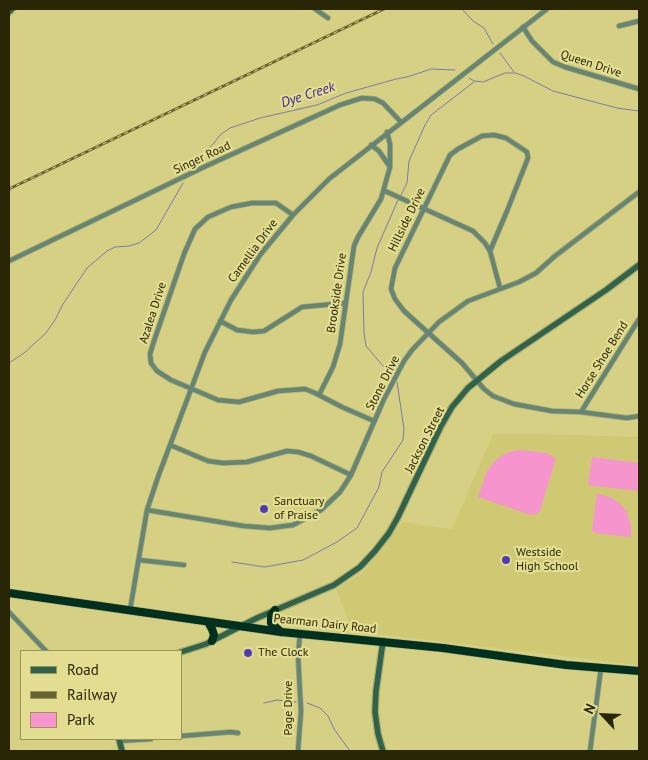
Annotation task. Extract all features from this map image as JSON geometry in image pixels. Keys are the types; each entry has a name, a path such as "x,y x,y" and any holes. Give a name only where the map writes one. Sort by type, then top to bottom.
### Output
{"highway":[{"name":"Pearman Dairy Road","path":"9,592 281,632 639,671"},
{"path":"275,610 271,616 271,623 281,632"},
{"path":"208,622 214,634 212,641"}],"street":[{"path":"9,12 12,9"},
{"path":"315,9 328,18"},
{"name":"Camellia Drive","path":"130,610 150,499 205,352 231,300 260,255 293,215 329,179 546,9"},
{"path":"619,26 639,21"},
{"name":"Queen Drive","path":"523,27 532,41 553,62 639,89"},
{"name":"Singer Road","path":"9,261 204,167 340,105 362,98 375,99 383,102 401,122"},
{"name":"Brookside Drive","path":"320,395 334,367 340,344 354,246 381,200 384,191 390,167 390,144 387,132"},
{"name":"Hillside Drive","path":"490,252 528,158 526,152 506,138 494,135 482,136 458,148 450,155 395,268 391,289 395,299 404,311 462,363 484,390 501,400 552,411 581,412"},
{"path":"371,145 379,151 390,167"},
{"path":"384,191 473,231 486,243 500,288"},
{"name":"Stone Drive","path":"148,510 244,526 278,528 301,522 321,510 340,492 351,475 374,421 404,361 439,322 468,300 519,282 536,273 555,256 639,192"},
{"name":"Azalea Drive","path":"293,215 276,203 252,203 223,210 208,217 195,229 177,272 150,354 151,363 157,371 171,380 218,400 239,402 278,391 305,389 374,421"},
{"name":"Jackson Street","path":"182,652 212,641 275,610 334,585 360,567 390,533 446,418 461,396 476,380 501,361 606,290 639,265"},
{"path":"220,321 237,330 264,331 302,307 345,303"},
{"name":"Horse Shoe Bend","path":"639,319 581,412 627,418 639,416"},
{"path":"170,445 208,461 223,463 247,462 287,451 298,452 351,475"},
{"path":"140,560 184,564"},
{"path":"9,612 45,650"},
{"name":"Page Drive","path":"298,751 301,711 298,655 300,634"},
{"path":"383,642 375,707 376,723 383,751"},
{"path":"590,751 601,668"},
{"path":"182,736 238,733"},
{"path":"119,740 122,751"}],"shaded area":[{"name":"Westside High School","path":"493,434 639,437 638,665 352,631 336,589 362,573 402,522 452,529"}],"green space":[{"path":"520,450 546,453 556,458 540,511 536,514 531,515 478,497 487,471 493,463 509,452"},
{"path":"592,457 639,463 639,491 588,485"},
{"path":"597,493 614,499 626,510 631,526 631,537 595,533 592,531"}],"waterway":[{"path":"462,9 473,21 484,28 493,44"},
{"path":"500,53 514,72"},
{"name":"Dye Creek","path":"184,173 220,135 230,128 260,118 317,105 346,93 431,69 455,70"},
{"name":"Dye Creek","path":"469,78 474,81 483,82 505,73 515,73 553,91 617,108 639,111"},
{"path":"401,195 407,183 409,161 431,115 474,82"},
{"name":"Dye Creek","path":"9,363 24,353 46,333 87,268 107,251 115,247 139,243 156,230 183,183"},
{"path":"390,374 366,346 363,292 371,272 377,248 398,200"},
{"path":"232,562 265,567 303,560 337,542 357,528 379,487 382,472 403,440 404,429 397,382"},
{"path":"264,703 277,700 296,702"},
{"path":"307,703 320,708 328,716 334,729 350,751"}],"railway":[{"path":"9,189 384,9"}],"place":[{"name":"Sanctuary of Praise","path":"264,509"},
{"name":"Westside High School","path":"506,560"},
{"name":"The Clock","path":"248,653"}]}
